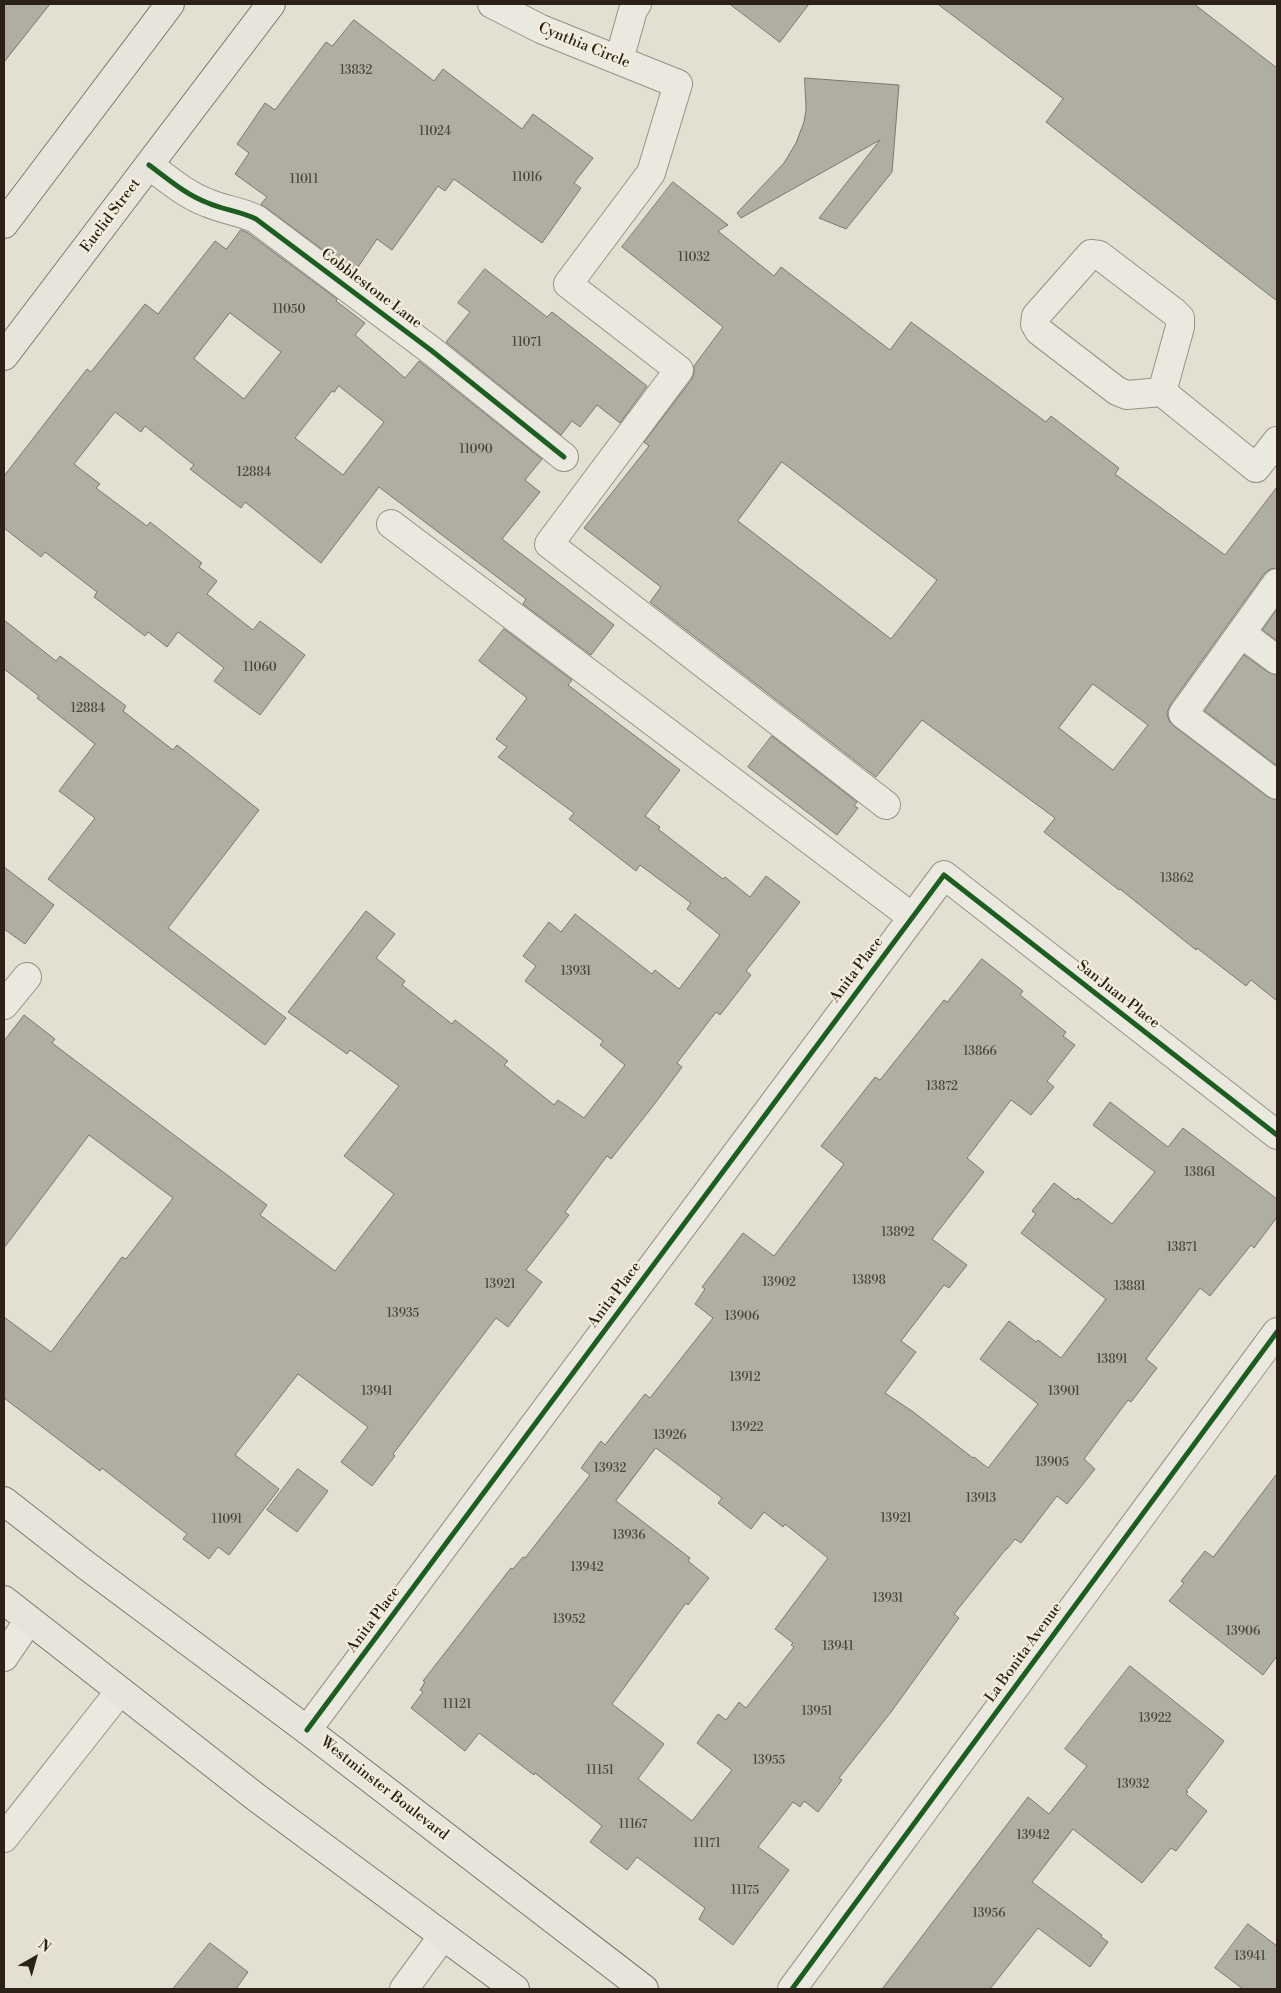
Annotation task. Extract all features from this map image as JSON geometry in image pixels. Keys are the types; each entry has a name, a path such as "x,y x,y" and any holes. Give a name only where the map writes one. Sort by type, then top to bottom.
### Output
{"main road":[{"path":"4,224 170,4"},
{"name":"Euclid Street","path":"4,356 271,4"},
{"name":"Westminster Boulevard","path":"4,1500 87,1566 307,1730 644,1989"},
{"path":"4,1600 257,1798 515,1989"}],"street":[{"name":"Cynthia Circle","path":"492,4 541,29 678,84 651,173 568,284 679,370 549,544 886,805"},
{"path":"619,60 636,4"},
{"name":"Cobblestone Lane","path":"149,165 200,200 216,206 240,211 256,219 432,351 564,457"},
{"path":"1162,392 1180,327 1180,318 1099,255 1091,254 1036,316 1035,324 1039,331 1116,391 1127,396 1162,392 1256,468 1277,441"},
{"path":"391,524 912,918"},
{"path":"1277,583 1183,714 1277,785"},
{"path":"1241,633 1277,660"},
{"name":"Anita Place","path":"307,1730 944,875"},
{"name":"San Juan Place","path":"944,875 1277,1135"},
{"path":"4,1005 28,976"},
{"name":"La Bonita Avenue","path":"792,1989 1277,1332"},
{"path":"4,1657 30,1620"},
{"path":"4,1838 120,1691"},
{"path":"404,1989 443,1936"}],"building":[{"path":"4,4 50,4 4,62"},
{"path":"730,4 809,4 780,42"},
{"path":"938,4 1194,4 1277,68 1277,301 1046,122 1063,99"},
{"path":"354,20 434,81 443,69 522,129 533,114 593,158 574,183 581,188 542,243 454,179 445,191 438,186 392,250 377,239 354,273 261,204 267,197 235,174 249,153 237,144 265,103 275,110 326,42 332,46"},
{"path":"805,78 899,85 892,172 846,229 819,218 880,140 741,218 737,213 784,163 796,143 804,122 806,110"},
{"path":"673,182 728,225 718,231 774,276 781,267 890,350 911,322 1046,422 1051,416 1119,468 1115,474 1225,555 1277,487 1277,568 1270,569 1264,574 1170,705 1167,713 1169,721 1174,726 1268,797 1277,800 1277,1001 1251,980 1246,986 1197,948 1196,950 1120,889 1044,832 1055,818 922,720 876,777 650,602 661,587 584,528 649,446 644,442 692,379 694,366 723,327 622,247","holes":["782,462 937,580 891,639 738,521","1093,684 1148,725 1113,770 1059,728"]},
{"path":"241,230 248,233 337,299 336,301 365,323 355,335 405,378 419,361 542,459 525,480 540,492 502,539 614,625 591,655 523,604 526,599 379,487 321,563 245,502 241,508 190,469 194,465 145,426 141,432 115,412 74,464 100,484 96,488 147,526 150,522 202,563 199,567 217,581 207,594 253,630 260,621 305,655 260,715 214,681 224,668 178,632 167,647 148,632 145,636 94,597 97,592 45,552 41,557 4,528 4,476 87,369 91,372 145,304 158,314 215,241 226,249","holes":["230,313 281,352 244,399 194,359","339,386 384,422 343,475 295,438 332,391 334,392"]},
{"path":"485,269 547,317 552,312 647,386 620,423 597,405 580,427 572,421 561,435 446,342 470,312 458,303"},
{"path":"1277,609 1277,641 1263,630"},
{"path":"4,620 56,661 60,656 126,706 123,711 173,750 177,745 259,810 168,928 286,1018 265,1045 48,879 95,818 59,791 95,744 4,669"},
{"path":"504,629 572,680 568,685 680,770 645,816 660,827 658,829 723,879 725,877 750,897 766,876 800,902 746,971 751,975 720,1015 716,1012 677,1063 682,1067 653,1106 611,1159 607,1156 565,1212 569,1215 526,1270 542,1282 508,1327 496,1318 393,1454 395,1456 372,1486 341,1462 368,1427 298,1374 235,1455 279,1489 229,1555 218,1547 209,1559 183,1539 187,1534 102,1468 100,1471 4,1398 4,1317 51,1352 122,1257 126,1259 173,1198 89,1135 4,1248 4,1041 24,1015 55,1039 52,1043 267,1205 260,1215 335,1271 394,1194 344,1156 399,1086 350,1050 347,1054 288,1012 366,911 395,934 376,958 405,981 402,985 452,1024 455,1020 508,1061 504,1065 554,1105 558,1100 584,1118 625,1065 600,1045 603,1041 525,981 536,966 523,956 549,922 561,932 575,914 652,974 655,970 679,989 720,935 687,909 691,903 640,865 636,871 569,819 574,813 498,757 507,747 496,739 527,698 479,661"},
{"path":"1244,655 1268,672 1277,675 1277,766 1205,711"},
{"path":"772,736 857,802 854,806 858,808 837,835 748,767"},
{"path":"4,867 54,905 25,944 4,929"},
{"path":"982,959 1023,991 1020,995 1066,1032 1063,1036 1075,1045 1047,1081 1054,1087 1031,1115 1011,1100 967,1158 984,1172 932,1239 967,1265 949,1288 944,1285 901,1341 916,1352 885,1393 988,1468 1038,1404 980,1359 1009,1321 1061,1358 1106,1299 1021,1233 1036,1214 1032,1211 1054,1183 1076,1200 1078,1198 1112,1224 1155,1172 1093,1125 1110,1102 1168,1147 1183,1128 1277,1199 1277,1217 1254,1248 1251,1245 1210,1296 1200,1288 1146,1359 1157,1368 1131,1402 1128,1400 1084,1459 1095,1469 1067,1504 1057,1496 1021,1543 1015,1539 1006,1549 954,1614 959,1618 891,1712 839,1778 842,1780 818,1812 804,1801 800,1807 793,1802 758,1847 789,1870 733,1945 699,1919 705,1908 637,1857 627,1870 590,1842 602,1826 535,1773 534,1775 479,1733 465,1751 411,1708 423,1692 420,1690 425,1682 423,1681 511,1568 513,1569 523,1557 525,1558 590,1475 581,1468 601,1441 605,1445 645,1394 650,1398 713,1318 695,1304 705,1289 702,1287 743,1233 774,1256 844,1164 821,1146 875,1077 880,1080 944,1000 947,1002","holes":["656,1448 722,1498 718,1503 751,1529 764,1512 783,1527 785,1524 828,1558 775,1629 793,1643 791,1645 794,1647 746,1708 739,1702 726,1720 718,1714 697,1743 732,1770 692,1821 638,1779 664,1744 612,1704 686,1603 688,1605 709,1578 688,1561 690,1558 616,1501"]},
{"path":"298,1469 328,1491 297,1532 267,1510"},
{"path":"1277,1474 1277,1656 1263,1675 1169,1601 1184,1583 1181,1581 1205,1551 1213,1557"},
{"path":"1130,1666 1224,1741 1186,1791 1188,1792 1186,1794 1207,1811 1176,1851 1171,1848 1142,1883 1073,1829 1032,1882 1102,1935 1101,1937 1108,1942 1090,1967 1038,1928 990,1989 882,1989 1028,1797 1049,1814 1087,1766 1065,1749"},
{"path":"1248,1924 1277,1946 1277,1989 1243,1989 1215,1968"},
{"path":"210,1943 248,1972 236,1989 173,1989"}],"cycle path":[{"path":"149,165 192,196 256,219 432,351 564,457"},
{"path":"307,1730 944,875 1277,1135"},
{"path":"792,1989 1277,1332"}]}
